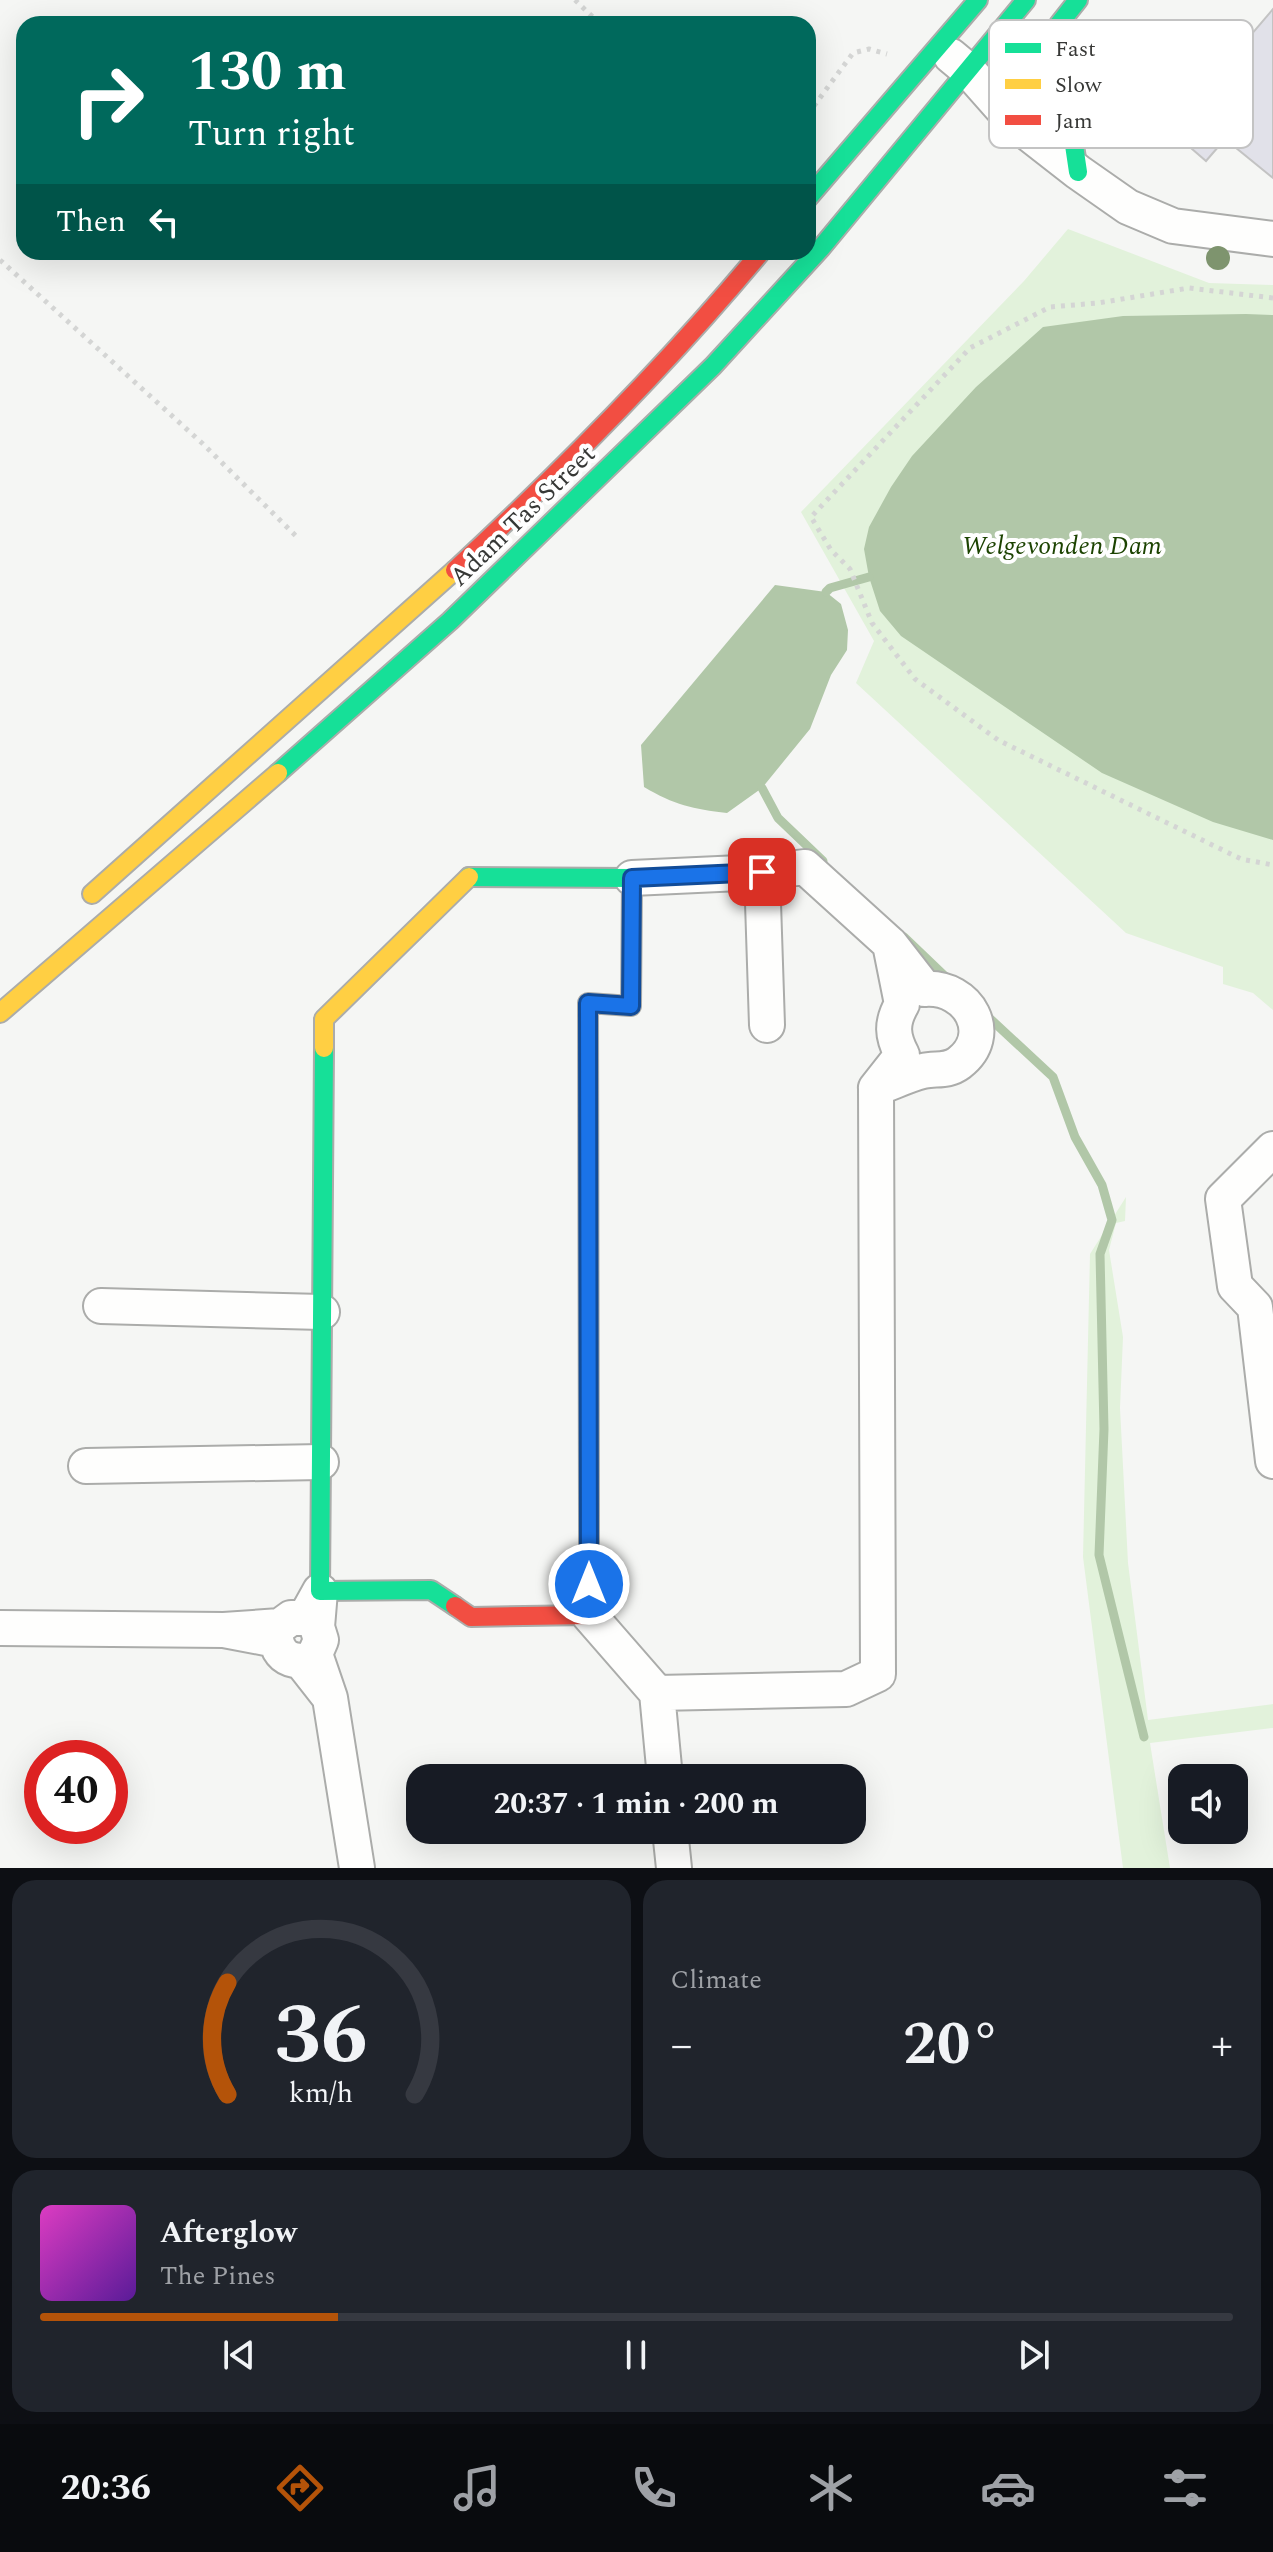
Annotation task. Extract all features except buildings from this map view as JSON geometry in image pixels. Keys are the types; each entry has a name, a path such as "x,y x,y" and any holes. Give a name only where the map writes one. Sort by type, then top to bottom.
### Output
{"main road":[{"path":"816,189 978,0"},
{"name":"Adam Tas Street","path":"1010,20 1026,0"},
{"path":"1062,20 1078,0"},
{"name":"Adam Tas Street","path":"816,253 989,46"},
{"path":"1074,148 1078,172"},
{"name":"Adam Tas Street","path":"82,903 327,686 533,495 683,343 754,260"},
{"name":"Adam Tas Street","path":"0,1013 450,621 713,366 810,260"},
{"path":"469,877 632,878 631,1006 588,1003 589,1615 471,1617 431,1590 320,1591 322,1312 324,1019 469,877"}],"street":[{"path":"939,46 969,71 989,94"},
{"path":"1047,148 1128,207 1173,226 1273,239"},
{"path":"632,878 805,867 890,944 925,989 939,988 963,999 976,1023 976,1037 963,1060 952,1067 939,1071 925,1070 876,1088"},
{"path":"762,872 767,1025"},
{"path":"657,1693 846,1689 878,1674 876,1088 902,1055 893,1029 895,1016 902,1004 890,944"},
{"path":"1272,1446 1255,1307 1235,1286 1223,1199 1273,1149"},
{"path":"101,1306 322,1312"},
{"path":"86,1466 321,1462"},
{"path":"0,1628 224,1630 280,1626 291,1618 305,1618 320,1591"},
{"path":"320,1591 317,1627 321,1640 315,1654 330,1698 357,1868"},
{"path":"589,1615 657,1693 664,1764"},
{"path":"224,1630 276,1640 281,1654 301,1661 330,1698"},
{"path":"671,1844 674,1868"}],"path":[{"path":"575,0 592,16"},
{"path":"816,103 853,53 869,49 885,53 911,80"},
{"path":"0,260 202,443 299,539"},
{"path":"1273,298 1189,288 1098,303 1050,307 970,348 811,517 831,550 850,569 872,623 915,679 998,740 1241,859 1273,865"}],"green space":[{"name":"Welgevonden Dam","path":"1068,229 1209,283 1273,285 1273,1010 1253,993 1223,984 1223,967 1126,933 856,683 874,641 801,512 1024,281"},
{"path":"1126,1197 1125,1221 1116,1223 1109,1250 1123,1337 1120,1408 1128,1563 1148,1720 1273,1704 1273,1728 1150,1743 1170,1868 1123,1868 1083,1557 1090,1254"}],"shaded area":[{"name":"Welgevonden Dam","path":"1273,315 1273,840 1213,822 1102,773 901,636 880,611 864,549 869,527 912,456 976,387 1043,327 1123,316"},
{"path":"775,585 826,592 841,604 848,630 847,650 831,675 810,729 762,788 727,813 684,805 644,787 641,745"}],"waterway":[{"path":"826,592 830,588 869,577"},
{"path":"762,788 778,818 823,861"},
{"path":"904,937 951,982"},
{"path":"985,1014 1053,1077 1075,1137 1102,1185 1112,1220 1100,1254 1104,1429 1099,1555 1144,1737"}],"traffic: fast":[{"path":"816,189 978,0"},
{"path":"1009,20 1026,0"},
{"path":"1062,20 1078,0"},
{"path":"816,253 989,45"},
{"path":"1074,148 1078,172"},
{"path":"278,773 450,621 713,366 810,260"},
{"path":"469,877 632,878 631,1006 588,1003 589,1517"},
{"path":"324,1048 320,1591 431,1590 455,1606"}],"traffic: slow":[{"path":"92,894 455,570"},
{"path":"0,1013 278,773"},
{"path":"324,1048 324,1019 469,877"}],"traffic: jam":[{"path":"455,570 613,416 754,260"},
{"path":"455,1606 471,1617 589,1615 589,1517"}],"route":[{"path":"589,1584 588,1003 631,1006 632,878 762,872"}]}
